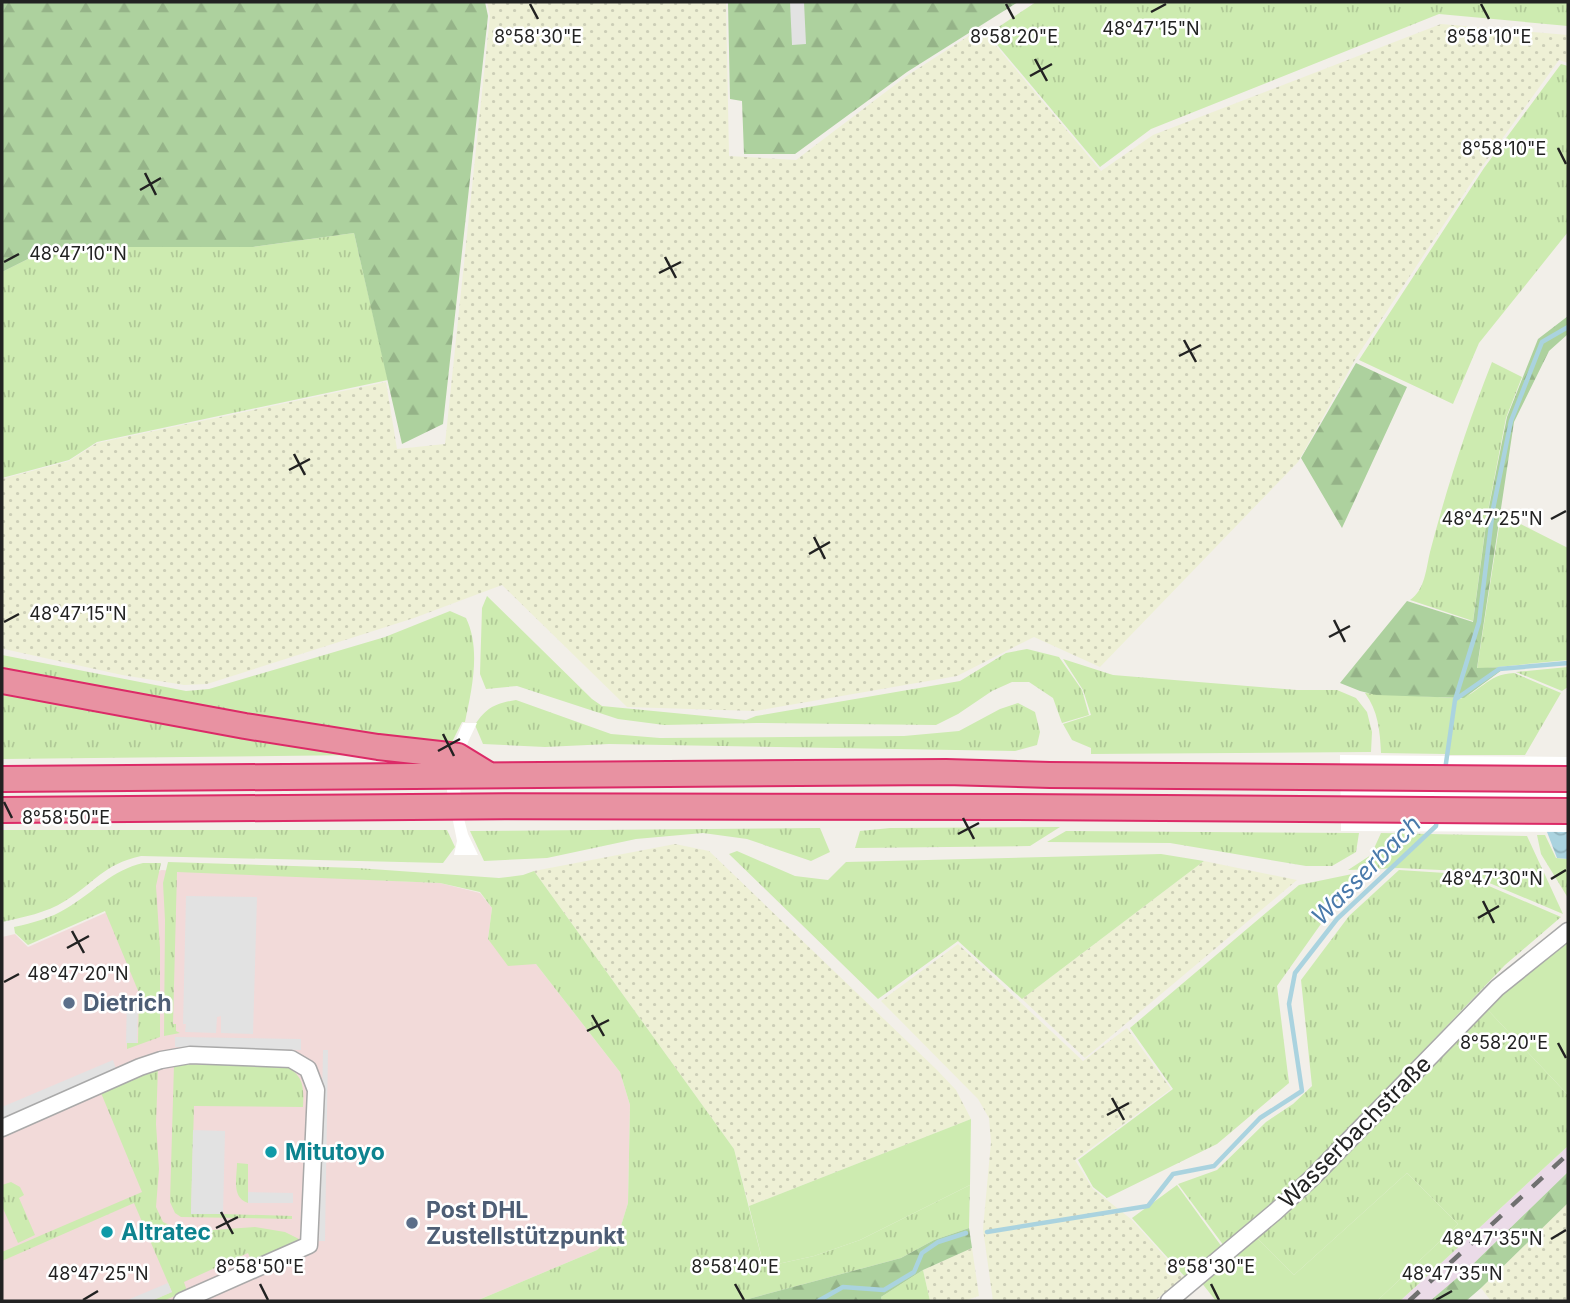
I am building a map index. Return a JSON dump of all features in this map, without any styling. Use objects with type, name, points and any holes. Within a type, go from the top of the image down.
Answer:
[{"type":"highway","points":[[2,681],[245,726],[378,747],[458,756],[489,776]]},
{"type":"highway","points":[[2,779],[946,772],[1568,779]]},
{"type":"highway","points":[[2,810],[383,805],[1340,807],[1568,811]]},
{"type":"street","name":"Wasserbachstraße","points":[[1169,1301],[1313,1177],[1497,988],[1568,931]]},
{"type":"street","points":[[2,1128],[161,1060],[190,1055],[291,1059],[308,1069],[316,1090],[309,1245],[182,1301]]},
{"type":"shaded area","points":[[790,2],[804,2],[806,44],[792,45]]},
{"type":"shaded area","points":[[161,870],[440,883],[480,893],[492,908],[488,939],[536,964],[620,1072],[630,1105],[628,1203],[620,1229],[597,1250],[476,1301],[2,1301],[2,937],[15,934],[28,947],[105,913]]},
{"type":"shaded area","points":[[186,896],[257,897],[253,1034],[221,1033],[221,1016],[217,1017],[216,1033],[185,1032]]},
{"type":"shaded area","points":[[127,997],[138,997],[137,1043],[126,1043]]},
{"type":"shaded area","points":[[175,1037],[301,1039],[301,1050],[175,1047]]},
{"type":"shaded area","points":[[323,1050],[328,1050],[325,1241],[319,1241]]},
{"type":"shaded area","points":[[113,1060],[116,1069],[2,1118],[2,1107]]},
{"type":"shaded area","points":[[193,1130],[225,1131],[223,1214],[191,1214]]},
{"type":"shaded area","points":[[1568,1146],[1568,1172],[1470,1267],[1430,1301],[1400,1301]]},
{"type":"shaded area","points":[[248,1192],[293,1193],[293,1203],[248,1203]]},
{"type":"shaded area","points":[[168,1283],[172,1292],[151,1301],[125,1301]]},
{"type":"green space","points":[[2,2],[485,2],[488,16],[443,424],[402,444],[354,233],[253,247],[52,247],[2,272]]},
{"type":"green space","points":[[487,2],[726,2],[729,156],[796,160],[908,75],[981,28],[1101,171],[1153,135],[1441,24],[1568,35],[1568,63],[1559,60],[1481,168],[1356,358],[1298,462],[1100,667],[1034,637],[957,676],[755,711],[627,707],[502,585],[414,618],[207,684],[184,685],[122,675],[4,649],[2,479],[69,461],[97,443],[386,382],[397,449],[445,444],[490,16]]},
{"type":"green space","points":[[728,2],[1018,2],[907,72],[795,154],[744,154],[742,101],[730,99]]},
{"type":"green space","points":[[1036,2],[1568,2],[1568,26],[1439,14],[1151,129],[1100,167],[988,34]]},
{"type":"green space","points":[[1561,64],[1568,66],[1568,232],[1479,343],[1453,404],[1359,360],[1484,168]]},
{"type":"green space","points":[[354,233],[388,380],[97,442],[69,460],[2,478],[2,272],[52,247],[253,247]]},
{"type":"green space","points":[[1568,316],[1568,334],[1549,351],[1514,422],[1477,668],[1506,667],[1464,698],[1376,695],[1340,683],[1407,601],[1473,622],[1487,517],[1507,417],[1538,339]]},
{"type":"green space","points":[[1492,362],[1522,377],[1506,418],[1487,516],[1473,621],[1410,600],[1419,591],[1424,579],[1450,480]]},
{"type":"green space","points":[[1356,363],[1407,387],[1342,528],[1301,458]]},
{"type":"green space","points":[[1501,514],[1568,548],[1568,660],[1477,669]]},
{"type":"green space","points":[[487,596],[602,706],[746,720],[756,716],[960,681],[1006,653],[1027,649],[1059,657],[1082,690],[1089,715],[1062,723],[1053,698],[1029,682],[1012,682],[936,725],[664,725],[618,719],[517,686],[486,689],[480,674],[482,608]]},
{"type":"green space","points":[[450,611],[466,618],[471,630],[474,656],[465,722],[462,722],[451,744],[319,728],[2,672],[2,655],[186,691],[209,689],[385,637]]},
{"type":"green space","points":[[1063,659],[1113,675],[1297,690],[1337,690],[1356,698],[1367,712],[1372,732],[1371,752],[1091,754],[1091,748],[1072,740],[1063,724],[1091,715],[1083,690]]},
{"type":"green space","points":[[1568,667],[1568,687],[1562,691],[1516,672]]},
{"type":"green space","points":[[1514,673],[1561,693],[1525,755],[1448,755],[1456,700],[1496,677]]},
{"type":"green space","points":[[2,693],[364,755],[2,759]]},
{"type":"green space","points":[[1365,693],[1455,698],[1446,754],[1381,753],[1378,721]]},
{"type":"green space","points":[[516,700],[611,734],[660,738],[904,736],[959,731],[1000,709],[1018,703],[1035,712],[1040,732],[1037,745],[1015,751],[609,744],[545,747],[483,744],[475,725],[479,719],[492,707]]},
{"type":"green space","points":[[1060,827],[1030,846],[855,848],[860,831],[890,828]]},
{"type":"green space","points":[[820,828],[830,852],[811,861],[747,839],[703,833],[636,839],[547,858],[484,861],[470,831]]},
{"type":"green space","points":[[2,830],[447,830],[455,847],[443,863],[141,856],[108,869],[76,894],[50,909],[2,922]]},
{"type":"green space","points":[[1066,831],[1359,833],[1356,852],[1332,866],[1306,866],[1170,843],[1047,842]]},
{"type":"green space","points":[[1381,833],[1527,836],[1563,914],[1461,871],[1399,868],[1348,870],[1371,855]]},
{"type":"green space","points":[[1537,835],[1545,835],[1556,858],[1568,859],[1568,898],[1541,854]]},
{"type":"green space","points":[[675,844],[709,851],[937,1070],[956,1090],[971,1119],[749,1206],[734,1149],[534,871]]},
{"type":"green space","points":[[737,851],[795,876],[828,880],[846,862],[1161,854],[1204,861],[1022,999],[958,941],[878,999],[729,854]]},
{"type":"green space","points":[[1204,861],[1297,880],[1085,1058],[1022,999]]},
{"type":"green space","points":[[168,862],[357,868],[499,878],[534,871],[734,1149],[764,1267],[814,1256],[860,1240],[970,1185],[969,1228],[934,1240],[901,1258],[741,1301],[476,1301],[597,1250],[620,1229],[628,1203],[630,1105],[620,1072],[536,964],[508,966],[488,939],[492,908],[480,892],[440,883],[177,872],[173,1024],[176,1024],[176,1031],[180,1033],[164,1036],[163,883]]},
{"type":"green space","points":[[143,863],[161,863],[156,886],[160,948],[160,1037],[127,1049],[127,1043],[138,1043],[139,993],[105,911],[28,945],[15,933],[14,927],[61,912],[112,876]]},
{"type":"green space","points":[[1399,870],[1461,874],[1561,917],[1505,965],[1290,1190],[1224,1246],[1178,1184],[1217,1170],[1266,1122],[1293,1104],[1312,1086],[1301,980],[1349,916]]},
{"type":"green space","points":[[1357,873],[1277,986],[1289,1083],[1217,1144],[1107,1198],[1093,1187],[1078,1160],[1173,1089],[1130,1028],[1299,885]]},
{"type":"green space","points":[[1568,937],[1568,1095],[1485,1007]]},
{"type":"green space","points":[[958,944],[1083,1061],[1127,1028],[1171,1089],[1075,1160],[1093,1189],[1131,1219],[1185,1279],[1154,1301],[993,1301],[983,1229],[991,1142],[989,1118],[978,1099],[881,1001]]},
{"type":"green space","points":[[1485,1007],[1568,1095],[1568,1146],[1400,1301],[1377,1301],[1458,1224],[1407,1173],[1294,1275],[1256,1237]]},
{"type":"green space","points":[[174,1064],[285,1066],[296,1074],[303,1088],[303,1107],[194,1106],[191,1213],[292,1216],[292,1219],[181,1217],[175,1213],[170,1202]]},
{"type":"green space","points":[[158,1068],[156,1124],[159,1169],[156,1207],[163,1222],[185,1232],[255,1227],[285,1232],[299,1239],[296,1243],[252,1262],[248,1253],[184,1282],[187,1291],[163,1301],[151,1301],[172,1292],[134,1203],[2,1261],[2,1252],[142,1192],[101,1093]]},
{"type":"green space","points":[[971,1119],[970,1185],[860,1240],[814,1256],[764,1267],[749,1206]]},
{"type":"green space","points":[[237,1163],[248,1164],[248,1203],[239,1197],[237,1192]]},
{"type":"green space","points":[[1568,1172],[1568,1203],[1481,1288],[1466,1301],[1430,1301],[1470,1267]]},
{"type":"green space","points":[[1407,1173],[1458,1224],[1377,1301],[1216,1301],[1201,1282],[1256,1237],[1294,1275]]},
{"type":"green space","points":[[11,1182],[20,1187],[24,1195],[19,1198],[35,1235],[18,1243],[2,1206],[2,1185]]},
{"type":"green space","points":[[1177,1185],[1222,1247],[1186,1278],[1132,1218]]},
{"type":"green space","points":[[1568,1203],[1568,1301],[1491,1301],[1481,1288]]},
{"type":"green space","points":[[969,1228],[972,1248],[923,1270],[881,1297],[882,1301],[741,1301],[901,1258],[934,1240]]},
{"type":"green space","points":[[972,1248],[979,1296],[964,1301],[930,1301],[923,1270]]},
{"type":"green space","points":[[923,1270],[930,1301],[882,1301],[881,1297]]},
{"type":"water","points":[[1568,799],[1568,859],[1557,858],[1542,819]]},
{"type":"pier","points":[[463,723],[477,723],[462,764],[460,787],[468,834],[478,855],[454,855],[457,841],[447,791],[454,744]]},
{"type":"pier","points":[[1340,755],[1568,757],[1568,832],[1341,831]]},
{"type":"waterway","name":"Wasserbach","points":[[1493,509],[1511,421],[1542,342],[1568,327]]},
{"type":"waterway","name":"Wasserbach","points":[[1445,770],[1455,700],[1479,622],[1492,517]]},
{"type":"waterway","points":[[1456,699],[1499,669],[1568,663]]},
{"type":"waterway","name":"Wasserbach","points":[[987,1232],[1148,1206],[1173,1174],[1214,1166],[1260,1118],[1302,1091],[1289,1004],[1295,973],[1337,919],[1436,826],[1437,817]]},
{"type":"waterway","name":"Wasserbach","points":[[818,1301],[843,1287],[884,1290],[914,1272],[922,1253],[938,1242],[966,1233]]},
{"type":"railway","points":[[1409,1301],[1568,1154]]},
{"type":"place","name":"Dietrich","points":[[69,1003]]},
{"type":"place","name":"Mitutoyo","points":[[271,1152]]},
{"type":"place","name":"Post DHL Zustellstützpunkt","points":[[412,1223]]},
{"type":"place","name":"Altratec","points":[[107,1232]]}]
